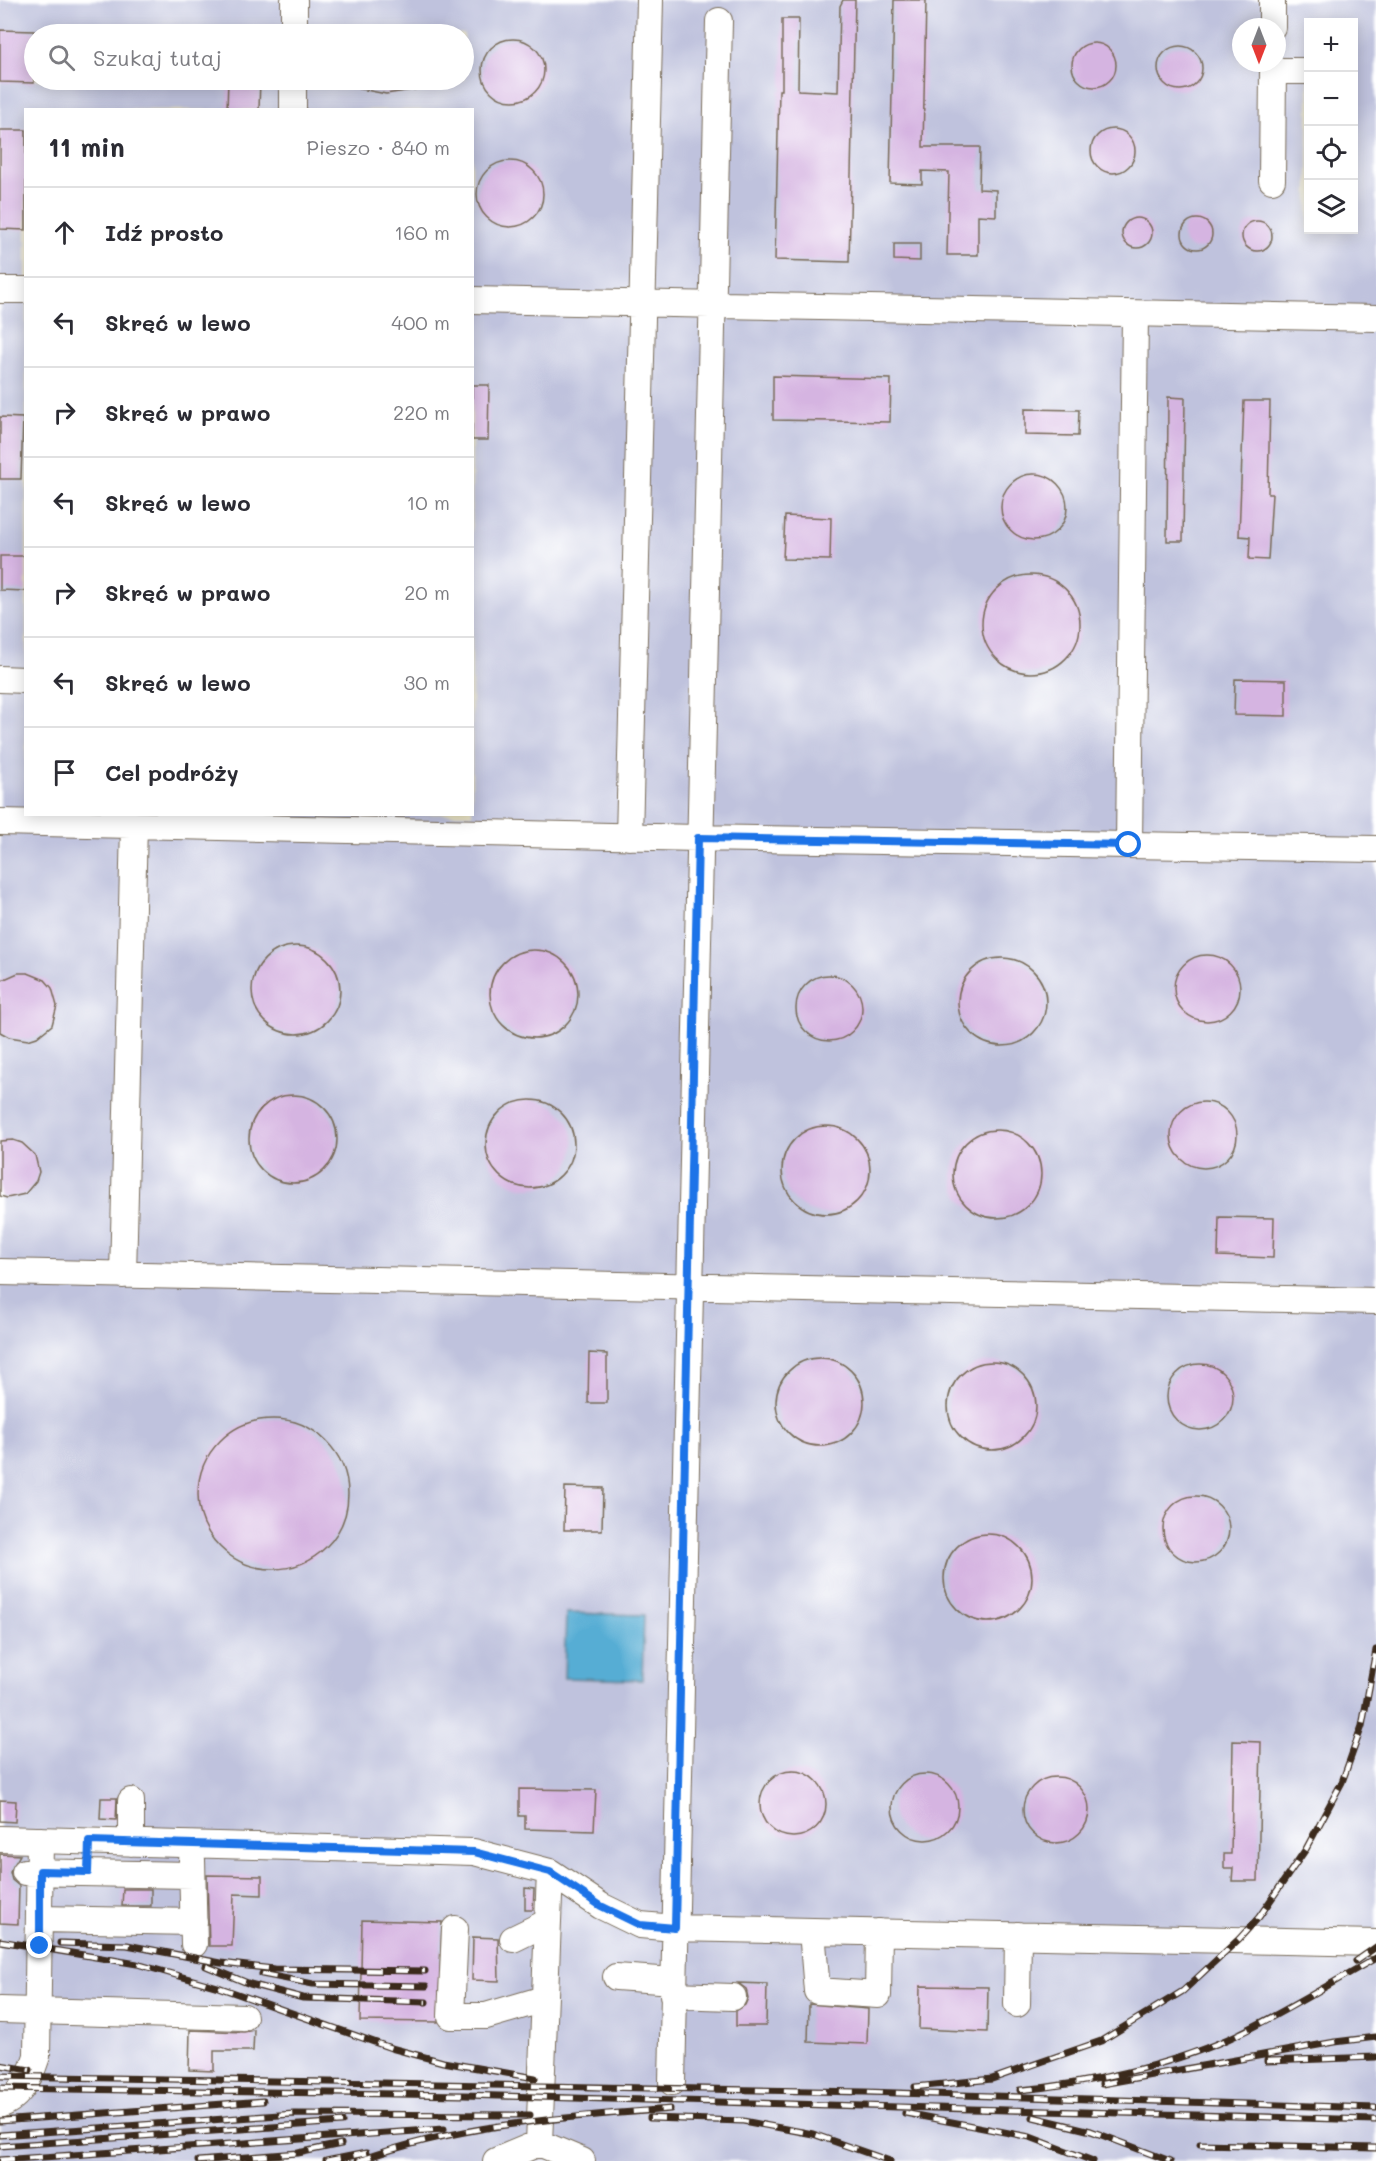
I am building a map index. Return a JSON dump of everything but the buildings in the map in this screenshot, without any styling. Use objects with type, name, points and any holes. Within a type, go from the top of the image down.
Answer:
[{"type":"lane","points":[[294,0],[294,24]]},
{"type":"lane","points":[[629,837],[650,0]]},
{"type":"lane","points":[[1272,0],[1272,18]]},
{"type":"lane","points":[[672,2082],[698,838],[714,306],[719,21]]},
{"type":"lane","points":[[1286,68],[1304,71]]},
{"type":"lane","points":[[1272,180],[1273,72]]},
{"type":"lane","points":[[293,90],[293,108]]},
{"type":"lane","points":[[0,290],[24,290]]},
{"type":"lane","points":[[474,300],[1376,318]]},
{"type":"lane","points":[[1129,845],[1136,314]]},
{"type":"lane","points":[[0,678],[24,680]]},
{"type":"lane","points":[[0,822],[629,837],[1376,849]]},
{"type":"lane","points":[[123,1275],[134,825]]},
{"type":"lane","points":[[0,1272],[1376,1301]]},
{"type":"lane","points":[[130,1843],[131,1801]]},
{"type":"lane","points":[[0,1839],[474,1852],[550,1872],[601,1906],[640,1925],[675,1928],[1376,1943]]},
{"type":"lane","points":[[0,2105],[9,2102],[32,2070],[37,2056],[40,1919],[31,1871],[40,1840]]},
{"type":"lane","points":[[88,1872],[89,1841]]},
{"type":"lane","points":[[40,1919],[194,1933],[193,1844]]},
{"type":"lane","points":[[31,1871],[192,1875]]},
{"type":"lane","points":[[538,2143],[550,1872]]},
{"type":"lane","points":[[513,1939],[546,1923]]},
{"type":"lane","points":[[455,1929],[451,2016],[486,2016],[544,1999]]},
{"type":"lane","points":[[813,1930],[817,1991],[878,1995],[879,1932]]},
{"type":"lane","points":[[1017,1935],[1017,2004]]},
{"type":"lane","points":[[616,1977],[733,1997]]},
{"type":"lane","points":[[0,2010],[244,2017]]},
{"type":"lane","points":[[496,2161],[538,2143],[582,2161]]},
{"type":"shaded area","points":[[0,0],[1376,0],[1376,2161],[0,2161]]},
{"type":"water","points":[[566,1613],[644,1615],[642,1680],[564,1678]]},
{"type":"railway","points":[[915,2087],[992,2079],[1101,2041],[1183,1991],[1239,1939],[1259,1917],[1306,1849],[1342,1782],[1362,1726],[1376,1650]]},
{"type":"railway","points":[[0,1941],[137,1964],[218,1987],[391,2048],[443,2062],[535,2078]]},
{"type":"railway","points":[[60,1943],[127,1945],[221,1963],[274,1969],[425,1971]]},
{"type":"railway","points":[[1356,1961],[1376,1947]]},
{"type":"railway","points":[[1020,2090],[1072,2083],[1126,2072],[1204,2049],[1266,2020],[1376,1958]]},
{"type":"railway","points":[[206,1966],[250,1984],[303,1998],[426,2002]]},
{"type":"railway","points":[[262,1974],[313,1984],[426,1986]]},
{"type":"railway","points":[[1102,2084],[1335,2042],[1376,2037]]},
{"type":"railway","points":[[1267,2061],[1376,2057]]},
{"type":"railway","points":[[0,2065],[30,2070]]},
{"type":"railway","points":[[0,2076],[865,2092],[1376,2108]]},
{"type":"railway","points":[[0,2088],[464,2095],[1376,2120]]},
{"type":"railway","points":[[0,2121],[263,2101]]},
{"type":"railway","points":[[358,2161],[396,2148],[473,2130],[551,2119],[670,2109]]},
{"type":"railway","points":[[905,2113],[1030,2137],[1093,2161]]},
{"type":"railway","points":[[0,2135],[294,2114],[530,2115]]},
{"type":"railway","points":[[1033,2117],[1091,2131],[1170,2161]]},
{"type":"railway","points":[[650,2118],[743,2121],[813,2134],[890,2161]]},
{"type":"railway","points":[[0,2146],[342,2122]]},
{"type":"railway","points":[[0,2160],[444,2129]]},
{"type":"railway","points":[[198,2161],[298,2153],[341,2144]]},
{"type":"railway","points":[[1200,2144],[1376,2148]]},
{"type":"railway","points":[[326,2161],[366,2153]]},
{"type":"route","points":[[40,1946],[40,1871],[88,1872],[89,1841],[474,1852],[550,1872],[601,1906],[640,1925],[675,1928],[698,838],[1129,845]]}]
